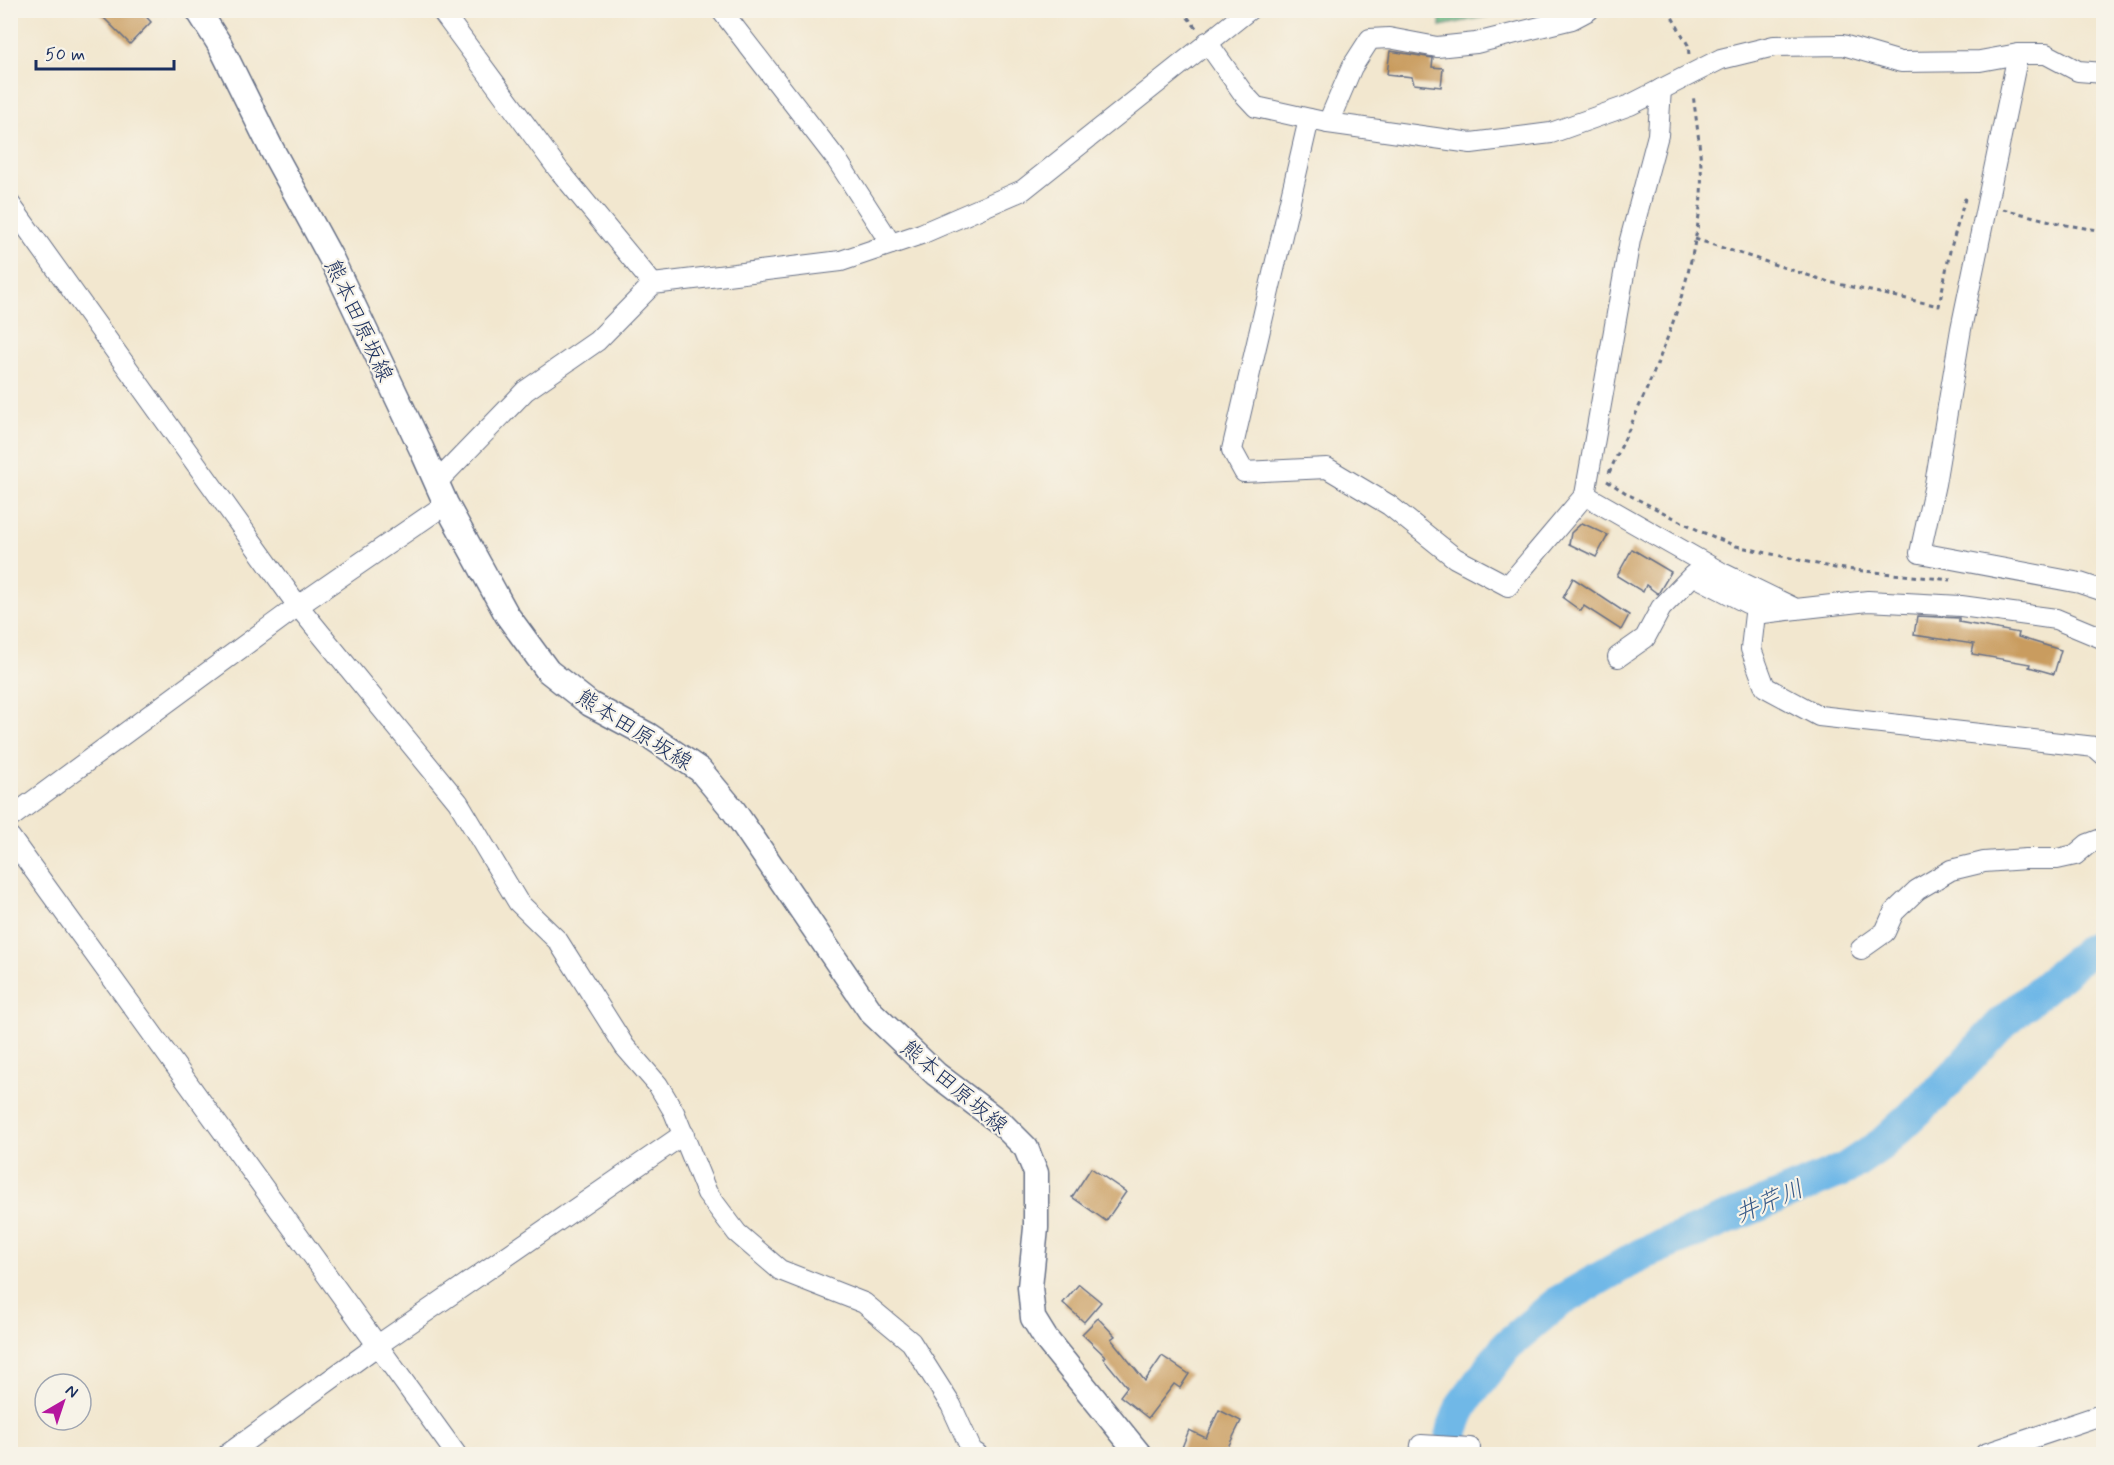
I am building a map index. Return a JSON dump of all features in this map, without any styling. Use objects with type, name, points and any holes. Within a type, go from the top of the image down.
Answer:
[{"type":"main road","name":"熊本田原坂線","points":[[198,10],[220,45],[271,148],[331,258],[441,494],[507,615],[548,671],[590,704],[648,735],[700,770],[734,811],[871,1012],[936,1074],[1002,1124],[1026,1148],[1036,1173],[1036,1228],[1030,1287],[1034,1318],[1046,1339],[1139,1455]]},
{"type":"street","points":[[441,10],[558,169],[653,284]]},
{"type":"street","points":[[721,10],[837,160],[891,244]]},
{"type":"street","points":[[10,818],[298,606],[441,494],[525,391],[597,341],[653,284],[841,261],[921,234],[1023,190],[1249,10]]},
{"type":"street","points":[[1589,10],[1572,19],[1476,43],[1437,47],[1389,38],[1371,39],[1319,121],[1232,450],[1244,472],[1327,468],[1389,505],[1455,558],[1508,586],[1585,495],[1630,240],[1658,135],[1661,89]]},
{"type":"street","points":[[1208,42],[1243,93],[1256,106],[1319,121],[1471,143],[1551,133],[1630,105],[1721,59],[1774,46],[1843,45],[1901,62],[1980,61],[2018,54],[2046,54],[2078,71],[2103,73]]},
{"type":"street","points":[[2018,54],[1961,329],[1935,484],[1920,553],[2080,583],[2103,591]]},
{"type":"street","points":[[10,204],[298,606],[458,802],[518,902],[558,941],[625,1047],[658,1085],[684,1134],[707,1193],[737,1233],[780,1270],[864,1303],[911,1342],[951,1405],[972,1451],[977,1455]]},
{"type":"street","points":[[1585,495],[1722,573],[1796,609]]},
{"type":"street","points":[[1618,657],[1645,638],[1661,608],[1693,575],[1747,603],[1796,609]]},
{"type":"street","points":[[2103,639],[2056,619],[1961,606],[1868,601],[1755,614],[1751,649],[1765,687],[1819,716],[2095,747],[2103,754]]},
{"type":"street","points":[[10,837],[456,1455]]},
{"type":"street","points":[[1861,949],[1885,932],[1894,912],[1917,890],[1951,870],[1984,862],[2026,859],[2058,860],[2075,855],[2088,844],[2103,838]]},
{"type":"street","points":[[228,1455],[378,1345],[684,1134]]},
{"type":"street","points":[[1985,1455],[2103,1414]]},
{"type":"street","points":[[1425,1450],[1470,1448]]},
{"type":"path","points":[[1668,10],[1688,45],[1689,56]]},
{"type":"path","points":[[1693,88],[1699,141],[1701,193],[1695,238],[1679,300],[1647,389],[1606,480],[1661,512],[1736,546],[1835,568],[1962,581]]},
{"type":"path","points":[[1695,238],[1828,282],[1939,306],[1950,251],[1965,199],[2066,225],[2103,231]]},
{"type":"green space","points":[[1441,10],[1515,11],[1440,26]]},
{"type":"building","points":[[96,10],[140,10],[151,22],[130,44]]},
{"type":"building","points":[[1390,51],[1433,58],[1432,67],[1443,68],[1441,87],[1414,84],[1412,77],[1387,74]]},
{"type":"building","points":[[1582,523],[1608,535],[1596,557],[1569,544],[1571,533]]},
{"type":"building","points":[[1632,549],[1671,572],[1658,594],[1646,585],[1643,592],[1617,576]]},
{"type":"building","points":[[1573,578],[1629,615],[1621,630],[1584,606],[1581,611],[1563,598]]},
{"type":"building","points":[[1917,616],[1959,618],[1959,622],[2019,633],[2018,637],[2061,650],[2054,674],[2029,667],[2030,664],[1972,654],[1974,644],[1914,635]]},
{"type":"building","points":[[1091,1168],[1126,1192],[1106,1221],[1072,1197]]},
{"type":"building","points":[[1079,1284],[1101,1302],[1084,1322],[1063,1303]]},
{"type":"building","points":[[1098,1318],[1115,1336],[1111,1339],[1145,1381],[1162,1356],[1189,1374],[1180,1388],[1174,1384],[1148,1418],[1120,1396],[1127,1387],[1103,1358],[1105,1356],[1082,1334]]},
{"type":"building","points":[[1219,1410],[1241,1421],[1224,1455],[1179,1455],[1189,1430],[1206,1438]]},
{"type":"waterway","name":"井芹川","points":[[1453,1454],[1452,1431],[1462,1405],[1507,1345],[1558,1302],[1640,1255],[1845,1169],[1882,1144],[1942,1088],[2001,1024],[2091,949],[2104,943]]}]
